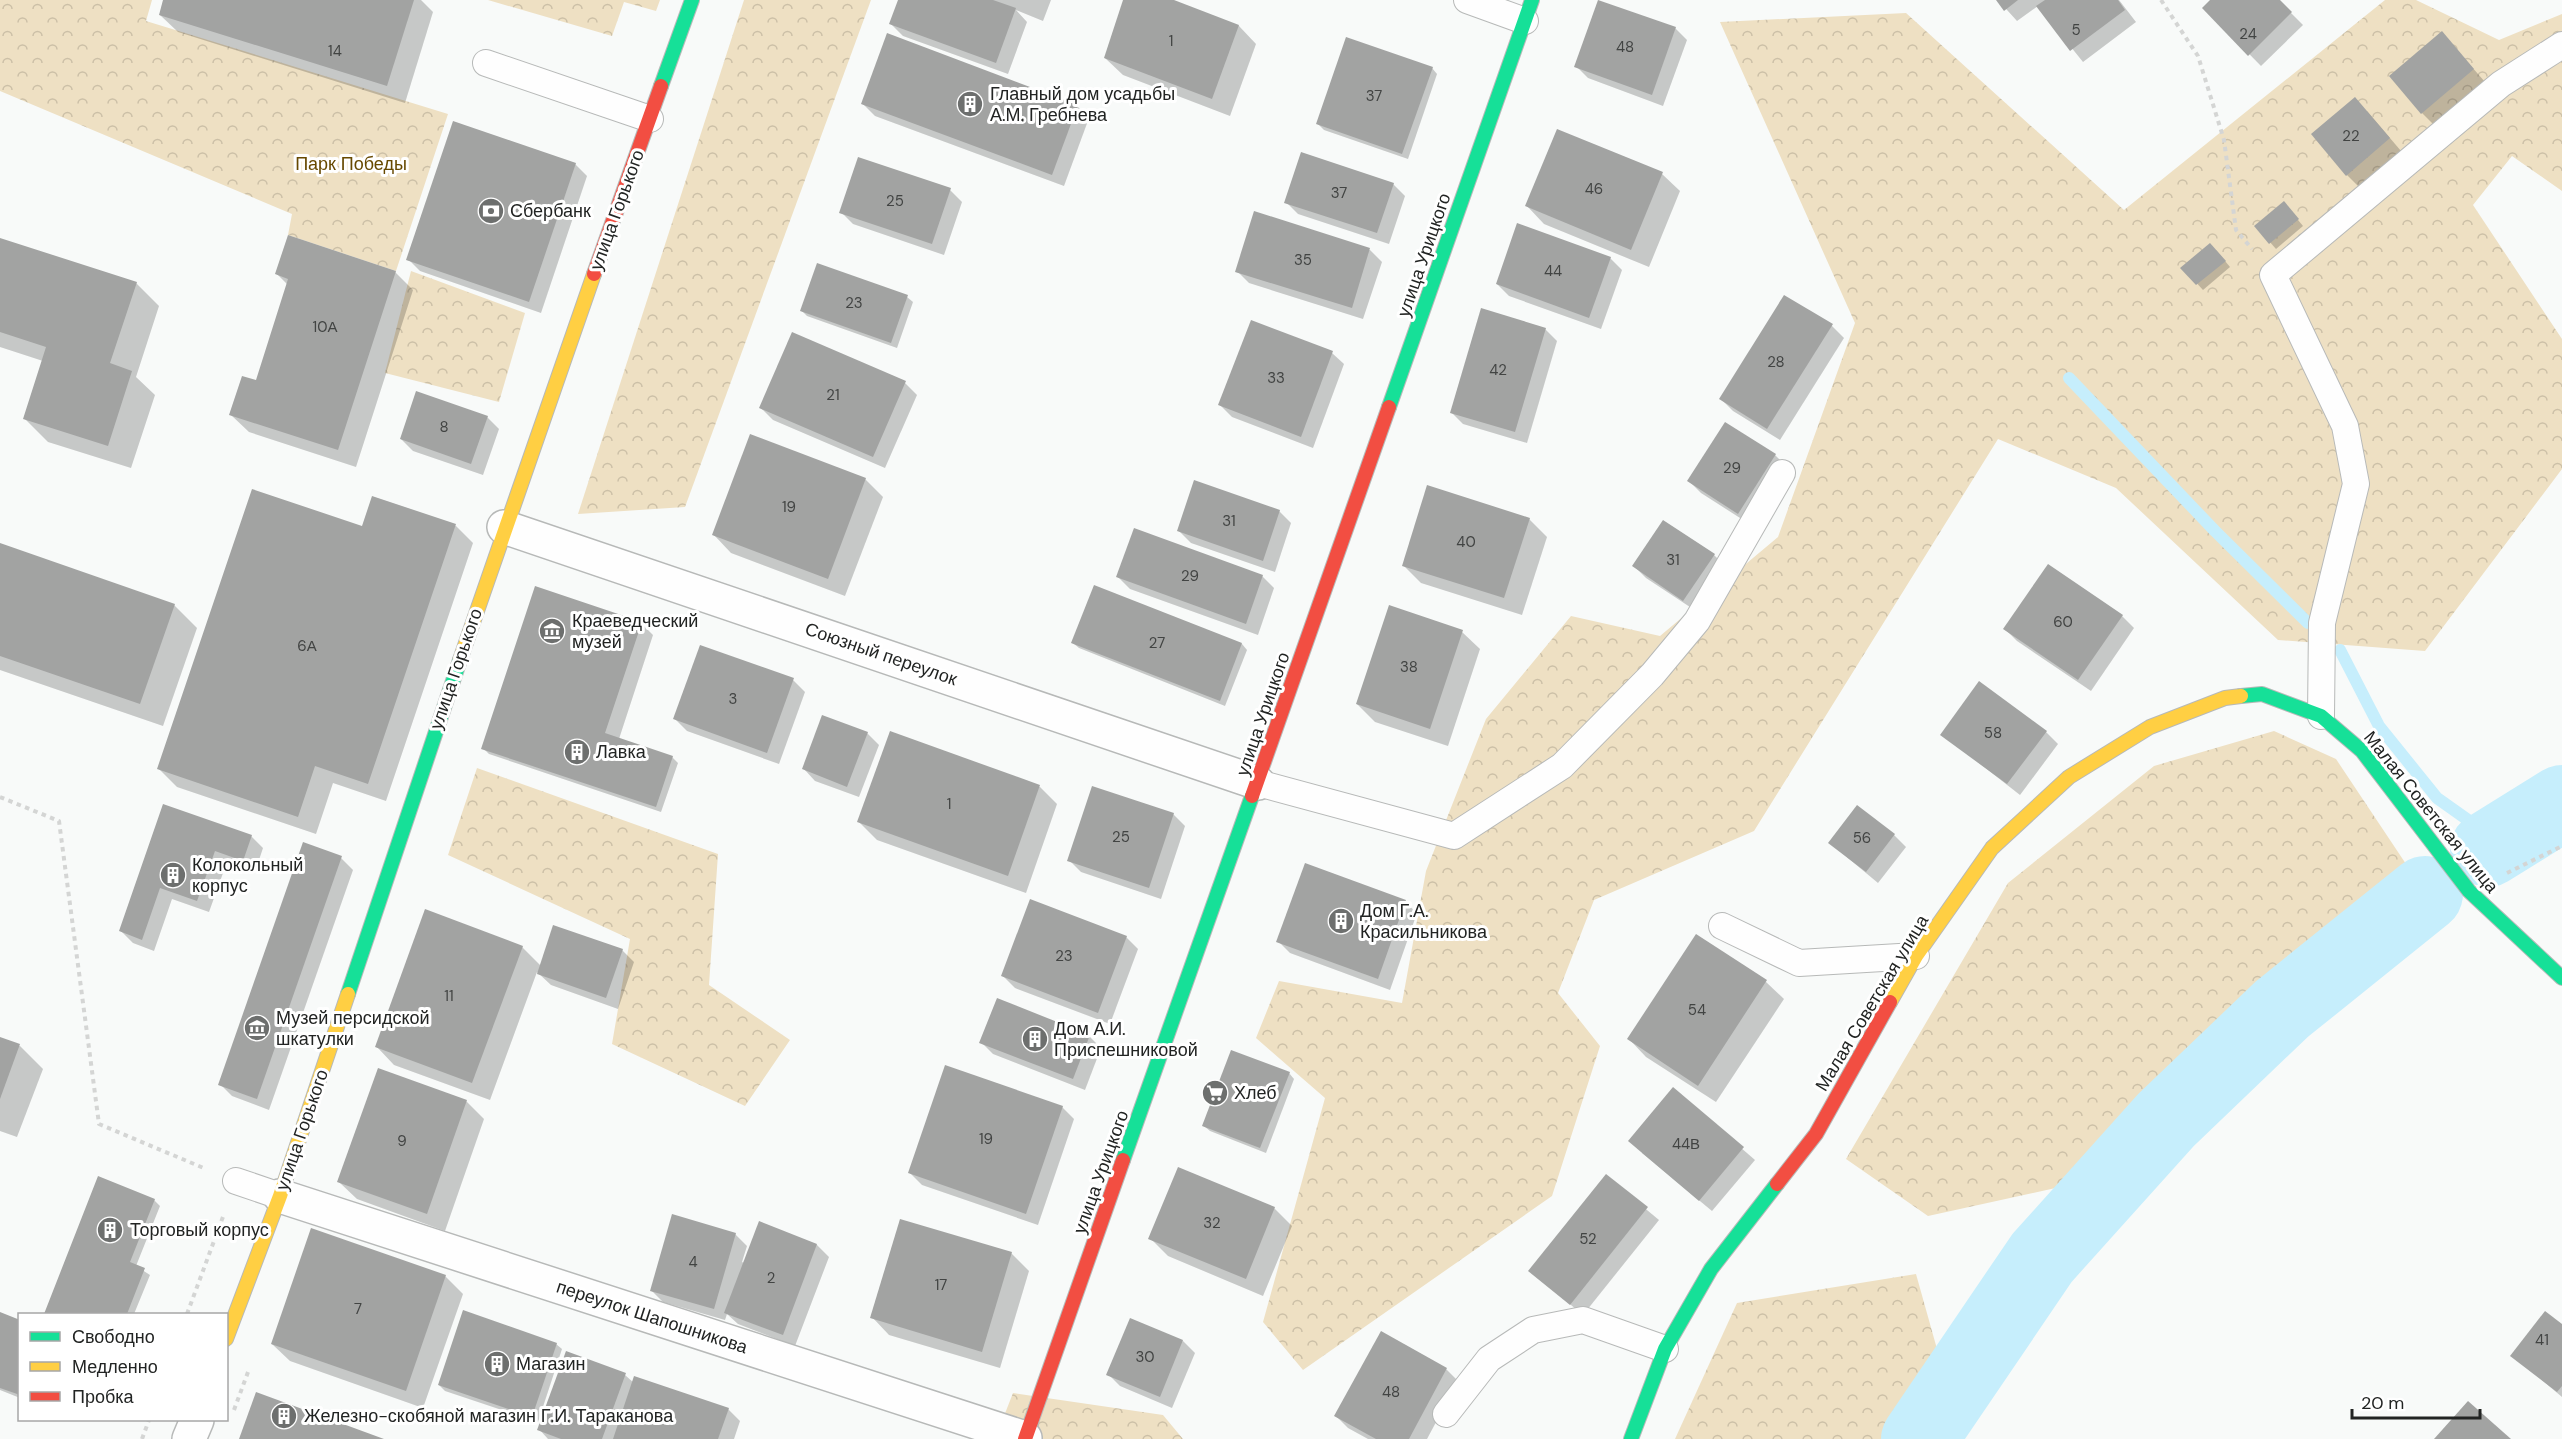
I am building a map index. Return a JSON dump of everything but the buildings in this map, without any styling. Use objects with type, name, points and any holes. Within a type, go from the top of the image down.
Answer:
[{"type":"street","name":"улица Горького","points":[[228,1334],[280,1196],[504,526],[692,0]]},
{"type":"street","name":"улица Урицкого","points":[[1025,1439],[1258,783],[1528,10]]},
{"type":"street","name":"Союзный переулок","points":[[504,526],[1258,783]]},
{"type":"street","name":"Малая Советская улица","points":[[1631,1439],[1665,1349],[1711,1269],[1816,1134],[1916,956],[1992,848],[2068,777],[2150,727],[2225,698],[2262,694],[2321,716],[2362,751],[2469,891],[2562,978]]},
{"type":"street","name":"переулок Шапошникова","points":[[280,1196],[1025,1439]]},
{"type":"street","points":[[189,1439],[196,1421]]},
{"type":"lane","points":[[1467,0],[1528,10]]},
{"type":"lane","points":[[2321,716],[2322,623],[2356,484],[2345,426],[2273,275],[2501,84],[2562,45]]},
{"type":"lane","points":[[486,63],[650,119]]},
{"type":"lane","points":[[1258,783],[1454,836],[1562,766],[1652,675],[1697,621],[1782,473]]},
{"type":"lane","points":[[1722,926],[1799,963],[1916,956]]},
{"type":"lane","points":[[236,1181],[280,1196]]},
{"type":"lane","points":[[1446,1414],[1489,1359],[1533,1329],[1583,1320],[1665,1349]]},
{"type":"path","points":[[2161,0],[2198,56],[2224,141],[2236,230],[2273,275]]},
{"type":"path","points":[[0,797],[59,821],[99,1124],[236,1181],[187,1313]]},
{"type":"path","points":[[2469,891],[2562,846]]},
{"type":"path","points":[[142,1439],[148,1421]]},
{"type":"green space","name":"Парк Победы","points":[[0,0],[152,0],[146,21],[448,114],[396,271],[288,235],[292,214],[0,91]]},
{"type":"green space","points":[[488,0],[660,0],[656,11],[624,2],[612,36]]},
{"type":"green space","points":[[744,0],[871,0],[685,507],[578,514]]},
{"type":"green space","points":[[2385,0],[2416,0],[2499,40],[2562,14],[2562,191],[2512,156],[2473,205],[2562,339],[2562,469],[2425,651],[2278,640],[2116,488],[1998,439],[1754,831],[1594,900],[1558,993],[1600,1046],[1552,1196],[1303,1370],[1263,1322],[1325,1098],[1256,1038],[1279,981],[1402,1003],[1426,871],[1486,719],[1571,616],[1660,636],[1778,537],[1855,323],[1720,22],[1906,13],[2124,210]]},
{"type":"green space","points":[[411,271],[525,313],[499,402],[385,373]]},
{"type":"green space","points":[[2274,731],[2336,759],[2408,867],[2201,1043],[2060,1187],[1928,1216],[1846,1159],[2008,883],[2154,766]]},
{"type":"green space","points":[[477,768],[718,854],[709,985],[790,1040],[745,1106],[612,1044],[630,939],[448,855]]},
{"type":"green space","points":[[1916,1274],[1937,1349],[1884,1439],[1675,1439],[1737,1303]]},
{"type":"green space","points":[[1013,1393],[1163,1415],[1183,1439],[995,1439]]},
{"type":"waterway","points":[[2069,378],[2215,531],[2308,623]]},
{"type":"waterway","points":[[2340,650],[2379,726],[2437,798],[2499,842]]},
{"type":"waterway","points":[[2488,849],[2562,803]]},
{"type":"waterway","points":[[1919,1439],[2042,1258],[2166,1120],[2282,1009],[2425,894]]},
{"type":"traffic: fast","points":[[661,86],[692,0]]},
{"type":"traffic: fast","points":[[1389,407],[1532,0]]},
{"type":"traffic: fast","points":[[348,994],[460,660]]},
{"type":"traffic: fast","points":[[2241,696],[2262,694],[2321,716],[2362,751],[2469,891],[2562,978]]},
{"type":"traffic: fast","points":[[1123,1160],[1252,796]]},
{"type":"traffic: fast","points":[[1631,1439],[1665,1349],[1711,1269],[1777,1184]]},
{"type":"traffic: slow","points":[[460,660],[594,274]]},
{"type":"traffic: slow","points":[[1890,1002],[1916,956],[1992,848],[2069,777],[2150,727],[2225,698],[2241,696]]},
{"type":"traffic: slow","points":[[228,1334],[280,1196],[348,994]]},
{"type":"traffic: jam","points":[[594,274],[661,86]]},
{"type":"traffic: jam","points":[[1252,796],[1389,407]]},
{"type":"traffic: jam","points":[[1777,1184],[1816,1134],[1890,1002]]},
{"type":"traffic: jam","points":[[1025,1439],[1123,1160]]},
{"type":"place","name":"Главный дом усадьбы А.М. Гребнева","points":[[970,104]]},
{"type":"place","name":"Сбербанк","points":[[491,211]]},
{"type":"place","name":"Краеведческий музей","points":[[552,631]]},
{"type":"place","name":"Лавка","points":[[577,752]]},
{"type":"place","name":"Колокольный корпус","points":[[173,875]]},
{"type":"place","name":"Дом Г.А. Красильникова","points":[[1341,921]]},
{"type":"place","name":"Музей персидской шкатулки","points":[[257,1028]]},
{"type":"place","name":"Дом А.И. Приспешниковой","points":[[1035,1039]]},
{"type":"place","name":"Хлеб","points":[[1215,1093]]},
{"type":"place","name":"Торговый корпус","points":[[110,1230]]},
{"type":"place","name":"Магазин","points":[[497,1364]]},
{"type":"place","name":"Железно-скобяной магазин Г.И. Тараканова","points":[[284,1416]]}]
